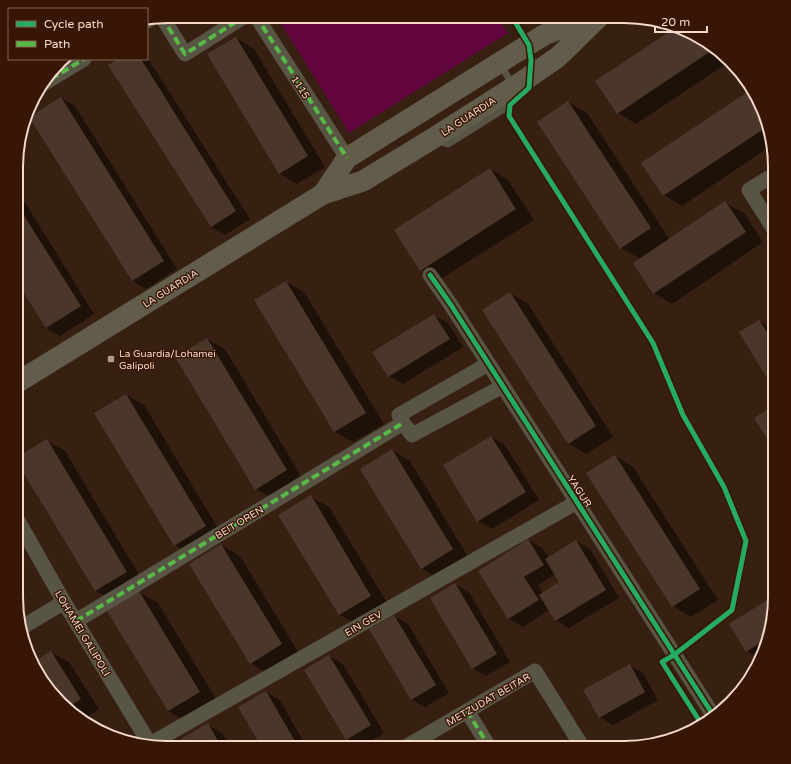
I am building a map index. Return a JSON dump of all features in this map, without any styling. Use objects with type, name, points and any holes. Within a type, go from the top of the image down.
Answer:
[{"type":"main road","name":"LA GUARDIA","points":[[323,194],[347,158],[544,35],[574,23]]},
{"type":"main road","name":"LA GUARDIA","points":[[23,379],[323,194],[363,181],[432,139],[558,57],[593,23]]},
{"type":"street","points":[[166,23],[185,54],[234,23]]},
{"type":"street","name":"1115","points":[[260,23],[347,158]]},
{"type":"street","points":[[55,76],[82,60]]},
{"type":"street","points":[[768,178],[749,190],[768,220]]},
{"type":"street","name":"YAGUR","points":[[430,275],[451,305],[711,712]]},
{"type":"street","points":[[488,364],[399,415],[403,423],[412,435],[503,386]]},
{"type":"street","name":"BEIT OREN","points":[[76,621],[403,423]]},
{"type":"street","name":"EIN GEV","points":[[157,741],[577,502]]},
{"type":"street","name":"LOHAMEI GALIPOLI","points":[[23,530],[64,602],[147,740]]},
{"type":"street","points":[[26,625],[64,602]]},
{"type":"street","name":"METZUDAT BEITAR","points":[[416,741],[535,671],[579,741]]},
{"type":"street","points":[[467,711],[486,741]]},
{"type":"lane","points":[[497,64],[505,72],[514,87]]},
{"type":"shaded area","points":[[281,23],[501,23],[508,33],[349,133]]},
{"type":"building","points":[[671,31],[696,42],[710,52],[617,114],[595,81]]},
{"type":"building","points":[[236,37],[308,156],[279,174],[207,54]]},
{"type":"building","points":[[116,60],[142,60],[236,211],[211,227],[108,65]]},
{"type":"building","points":[[747,92],[757,112],[763,129],[663,196],[641,163]]},
{"type":"building","points":[[61,97],[164,261],[132,281],[31,120],[33,114]]},
{"type":"building","points":[[568,101],[651,228],[620,249],[537,122]]},
{"type":"building","points":[[490,168],[516,209],[420,271],[394,230]]},
{"type":"building","points":[[725,201],[746,232],[653,294],[633,263]]},
{"type":"building","points":[[23,214],[81,306],[46,328],[23,292]]},
{"type":"building","points":[[286,281],[366,413],[334,432],[254,300]]},
{"type":"building","points":[[510,292],[596,426],[568,444],[482,310]]},
{"type":"building","points":[[434,314],[450,339],[388,377],[372,352]]},
{"type":"building","points":[[759,320],[768,334],[768,380],[739,332]]},
{"type":"building","points":[[207,338],[287,470],[255,490],[175,357]]},
{"type":"building","points":[[126,394],[206,526],[174,546],[94,413]]},
{"type":"building","points":[[768,409],[768,441],[754,418]]},
{"type":"building","points":[[491,436],[526,492],[477,522],[443,465]]},
{"type":"building","points":[[47,439],[127,572],[95,591],[23,472],[23,453]]},
{"type":"building","points":[[392,449],[453,549],[421,569],[360,469]]},
{"type":"building","points":[[615,455],[700,589],[672,607],[586,473]]},
{"type":"building","points":[[311,495],[371,596],[339,615],[278,515]]},
{"type":"building","points":[[528,539],[544,565],[524,577],[539,600],[508,619],[478,571]]},
{"type":"building","points":[[576,540],[606,590],[555,621],[539,595],[559,582],[545,559]]},
{"type":"building","points":[[221,544],[282,644],[250,664],[189,564]]},
{"type":"building","points":[[455,583],[497,654],[472,669],[430,598]]},
{"type":"building","points":[[139,591],[200,692],[168,711],[107,611]]},
{"type":"building","points":[[768,599],[767,616],[760,643],[746,652],[729,624]]},
{"type":"building","points":[[394,615],[436,685],[411,700],[369,629]]},
{"type":"building","points":[[51,651],[81,699],[72,705],[65,699],[47,677],[37,660]]},
{"type":"building","points":[[329,655],[371,725],[346,740],[304,670]]},
{"type":"building","points":[[630,664],[645,692],[599,718],[583,690]]},
{"type":"building","points":[[266,691],[295,741],[258,741],[238,707]]},
{"type":"building","points":[[208,723],[218,741],[182,741],[181,739]]},
{"type":"marked path","points":[[166,23],[185,54],[234,23]]},
{"type":"marked path","points":[[260,23],[347,158]]},
{"type":"marked path","points":[[55,76],[82,60]]},
{"type":"marked path","points":[[76,621],[403,423]]},
{"type":"marked path","points":[[467,711],[486,741]]},
{"type":"cycle path","points":[[516,23],[529,45],[531,60],[529,88],[510,105],[509,116],[653,343],[683,415],[724,487],[746,541],[732,610],[674,655],[662,662],[699,720]]},
{"type":"cycle path","points":[[430,275],[451,305],[711,712]]},
{"type":"place","name":"La Guardia/Lohamei Galipoli","points":[[111,359]]}]
